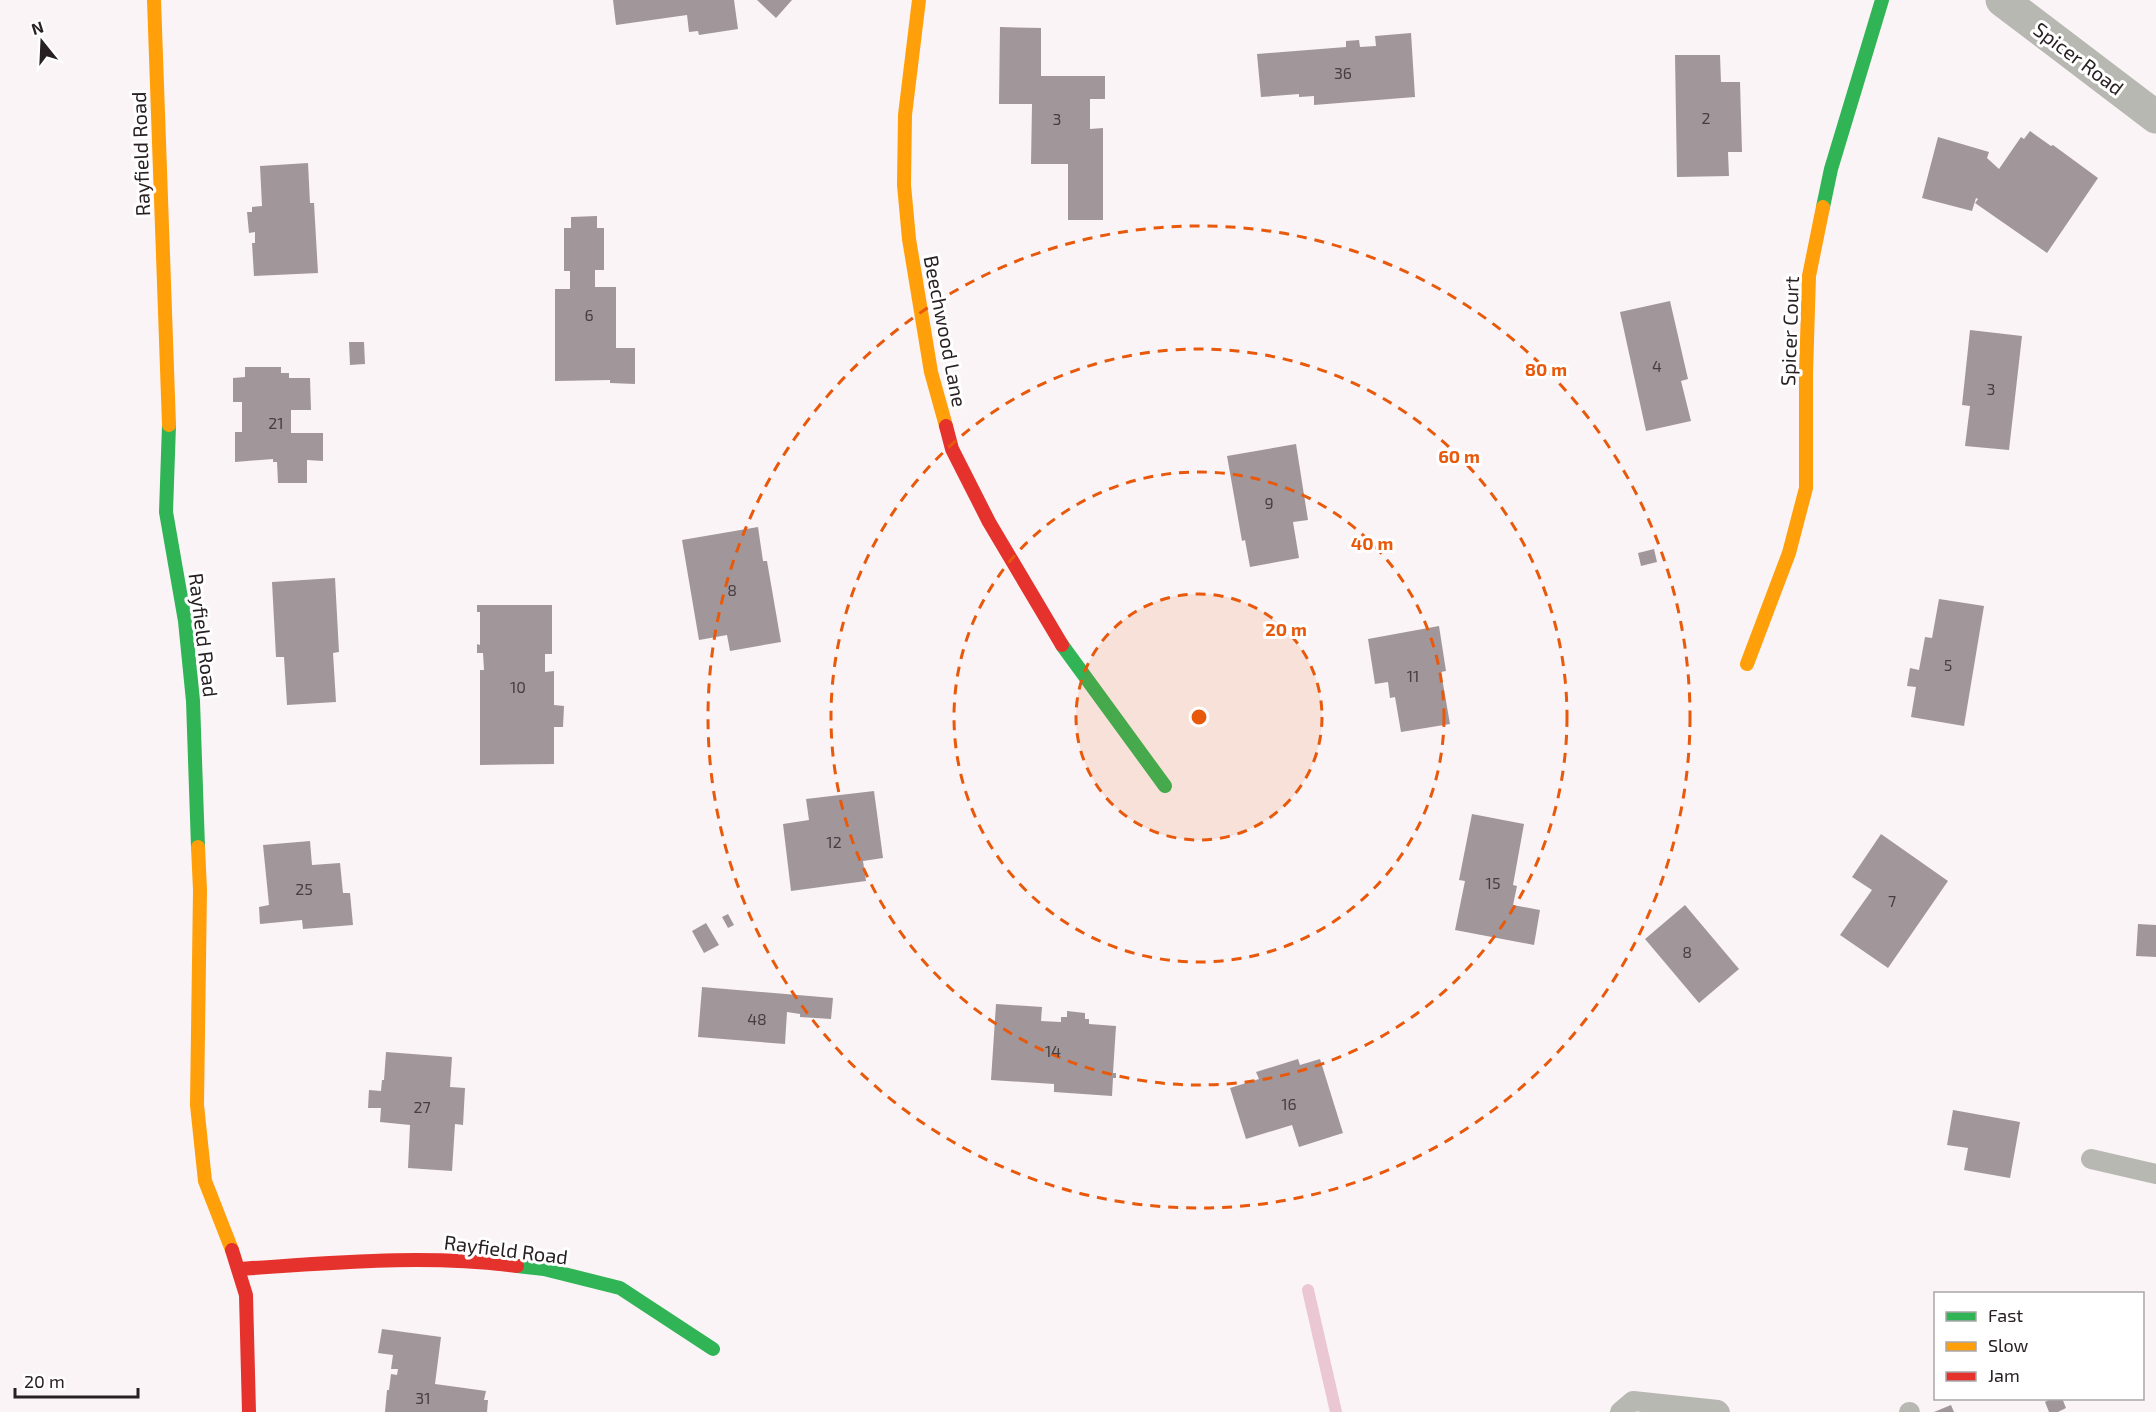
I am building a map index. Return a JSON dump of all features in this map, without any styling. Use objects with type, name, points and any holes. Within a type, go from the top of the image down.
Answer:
[{"type":"street","name":"Rayfield Road","points":[[154,0],[170,445],[166,512],[185,621],[193,701],[200,890],[197,1105],[205,1181],[239,1269],[246,1295],[249,1412]]},
{"type":"street","name":"Beechwood Lane","points":[[919,0],[905,115],[904,185],[909,239],[931,372],[952,449],[989,522],[1056,635],[1079,670],[1165,786]]},
{"type":"street","name":"Spicer Court","points":[[1747,664],[1789,553],[1806,488],[1809,276],[1831,169],[1882,0]]},
{"type":"street","name":"Spicer Road","points":[[2002,0],[2156,117]]},
{"type":"street","name":"Rayfield Road","points":[[239,1269],[394,1259],[473,1260],[544,1269],[620,1288],[713,1349]]},
{"type":"lane","points":[[2091,1159],[2156,1174]]},
{"type":"lane","points":[[1620,1412],[1633,1401],[1719,1410],[1720,1412]]},
{"type":"building","points":[[613,0],[734,0],[738,29],[699,35],[698,31],[689,32],[687,15],[616,25]]},
{"type":"building","points":[[757,0],[792,0],[776,18]]},
{"type":"building","points":[[1000,27],[1041,28],[1041,76],[1105,76],[1105,99],[1090,99],[1090,129],[1103,128],[1103,220],[1068,220],[1068,164],[1031,164],[1032,104],[999,104]]},
{"type":"building","points":[[1411,33],[1415,97],[1314,105],[1314,96],[1299,97],[1299,94],[1261,97],[1257,54],[1346,47],[1346,41],[1359,40],[1360,47],[1376,46],[1375,36]]},
{"type":"building","points":[[1675,55],[1720,55],[1721,82],[1740,82],[1742,152],[1728,152],[1729,176],[1677,177]]},
{"type":"building","points":[[2030,131],[2098,178],[2047,253],[1975,203],[1978,199],[1976,198],[1972,211],[1922,198],[1938,137],[1989,152],[1987,158],[1999,169],[2021,137],[2024,139]]},
{"type":"building","points":[[308,163],[310,203],[314,203],[318,273],[254,276],[252,243],[255,243],[255,232],[249,233],[247,212],[252,212],[252,207],[262,206],[260,166]]},
{"type":"building","points":[[597,216],[597,228],[604,228],[604,270],[595,270],[595,287],[616,287],[616,348],[635,348],[635,384],[610,383],[610,380],[555,381],[555,289],[570,289],[570,271],[564,271],[564,228],[571,228],[571,217]]},
{"type":"building","points":[[1670,301],[1688,379],[1681,381],[1691,421],[1646,431],[1620,312]]},
{"type":"building","points":[[1970,330],[2022,336],[2009,450],[1965,446],[1970,406],[1962,405]]},
{"type":"building","points":[[349,342],[364,342],[365,364],[350,365]]},
{"type":"building","points":[[245,367],[281,367],[281,373],[289,373],[289,378],[310,378],[311,410],[291,410],[291,433],[323,433],[323,461],[307,460],[307,483],[278,483],[277,462],[273,462],[273,459],[235,462],[235,432],[242,432],[242,402],[233,402],[233,378],[245,377]]},
{"type":"building","points":[[1296,444],[1308,520],[1293,522],[1299,558],[1250,567],[1245,540],[1242,541],[1227,456]]},
{"type":"building","points":[[758,527],[763,561],[767,561],[781,642],[730,651],[727,635],[699,640],[682,540]]},
{"type":"building","points":[[1654,549],[1657,562],[1641,566],[1638,553]]},
{"type":"building","points":[[335,578],[339,652],[333,653],[336,702],[287,705],[284,657],[276,657],[272,582]]},
{"type":"building","points":[[1939,599],[1984,606],[1964,726],[1911,717],[1916,687],[1907,686],[1910,668],[1919,670],[1925,637],[1932,638]]},
{"type":"building","points":[[477,605],[552,605],[552,654],[545,654],[545,672],[554,671],[554,705],[564,706],[563,727],[554,727],[554,764],[480,765],[480,670],[484,670],[483,653],[477,653],[477,644],[480,645],[480,612],[477,612]]},
{"type":"building","points":[[1439,626],[1446,671],[1441,672],[1450,724],[1401,732],[1395,697],[1390,698],[1388,682],[1375,684],[1368,639]]},
{"type":"building","points":[[874,791],[883,858],[863,861],[866,881],[791,891],[783,824],[809,820],[806,799]]},
{"type":"building","points":[[1472,814],[1524,824],[1513,885],[1517,886],[1513,905],[1540,910],[1534,945],[1455,930],[1465,881],[1459,880]]},
{"type":"building","points":[[1881,834],[1948,881],[1888,968],[1840,935],[1872,890],[1852,877]]},
{"type":"building","points":[[310,841],[312,865],[340,863],[343,893],[350,893],[353,925],[303,929],[302,920],[260,924],[259,907],[269,905],[263,845]]},
{"type":"building","points":[[1685,905],[1739,969],[1699,1003],[1645,939]]},
{"type":"building","points":[[728,914],[734,925],[728,928],[722,917]]},
{"type":"building","points":[[706,923],[719,945],[704,953],[692,931]]},
{"type":"building","points":[[2138,924],[2156,925],[2156,957],[2136,956]]},
{"type":"building","points":[[702,987],[833,998],[831,1019],[800,1017],[800,1014],[787,1012],[785,1044],[698,1037]]},
{"type":"building","points":[[996,1004],[1042,1007],[1041,1021],[1061,1022],[1061,1017],[1067,1017],[1067,1011],[1085,1013],[1085,1019],[1089,1019],[1089,1024],[1116,1026],[1113,1073],[1116,1073],[1116,1078],[1113,1078],[1112,1096],[1054,1092],[1054,1084],[991,1080]]},
{"type":"building","points":[[386,1052],[452,1057],[450,1087],[465,1088],[463,1125],[455,1124],[452,1171],[408,1168],[410,1125],[380,1122],[381,1108],[368,1108],[369,1090],[381,1091]]},
{"type":"building","points":[[1298,1059],[1300,1065],[1320,1059],[1343,1133],[1299,1147],[1292,1125],[1246,1139],[1230,1088],[1259,1079],[1256,1072]]},
{"type":"building","points":[[1953,1110],[2020,1122],[2010,1178],[1964,1170],[1968,1148],[1947,1145]]},
{"type":"building","points":[[382,1329],[441,1337],[435,1384],[486,1391],[484,1400],[488,1400],[487,1412],[385,1412],[391,1374],[397,1375],[398,1369],[391,1369],[393,1355],[378,1353]]},
{"type":"building","points":[[2063,1400],[2066,1408],[2058,1412],[2049,1412],[2045,1402]]},
{"type":"building","points":[[1951,1405],[1954,1412],[1934,1412]]},
{"type":"waterway","points":[[1308,1290],[1336,1412]]},
{"type":"traffic: fast","points":[[1823,207],[1831,169],[1882,0]]},
{"type":"traffic: fast","points":[[169,425],[166,512],[185,621],[193,701],[198,847]]},
{"type":"traffic: fast","points":[[1062,645],[1165,786]]},
{"type":"traffic: fast","points":[[517,1266],[544,1269],[620,1288],[713,1349]]},
{"type":"traffic: slow","points":[[154,0],[169,425]]},
{"type":"traffic: slow","points":[[919,0],[905,115],[904,185],[909,239],[931,372],[946,426]]},
{"type":"traffic: slow","points":[[1747,664],[1789,553],[1806,488],[1809,276],[1823,207]]},
{"type":"traffic: slow","points":[[198,847],[200,890],[197,1105],[205,1181],[232,1250]]},
{"type":"traffic: jam","points":[[946,426],[952,449],[989,522],[1062,645]]},
{"type":"traffic: jam","points":[[232,1250],[246,1295],[249,1412]]},
{"type":"traffic: jam","points":[[239,1269],[413,1260],[482,1262],[517,1266]]}]
